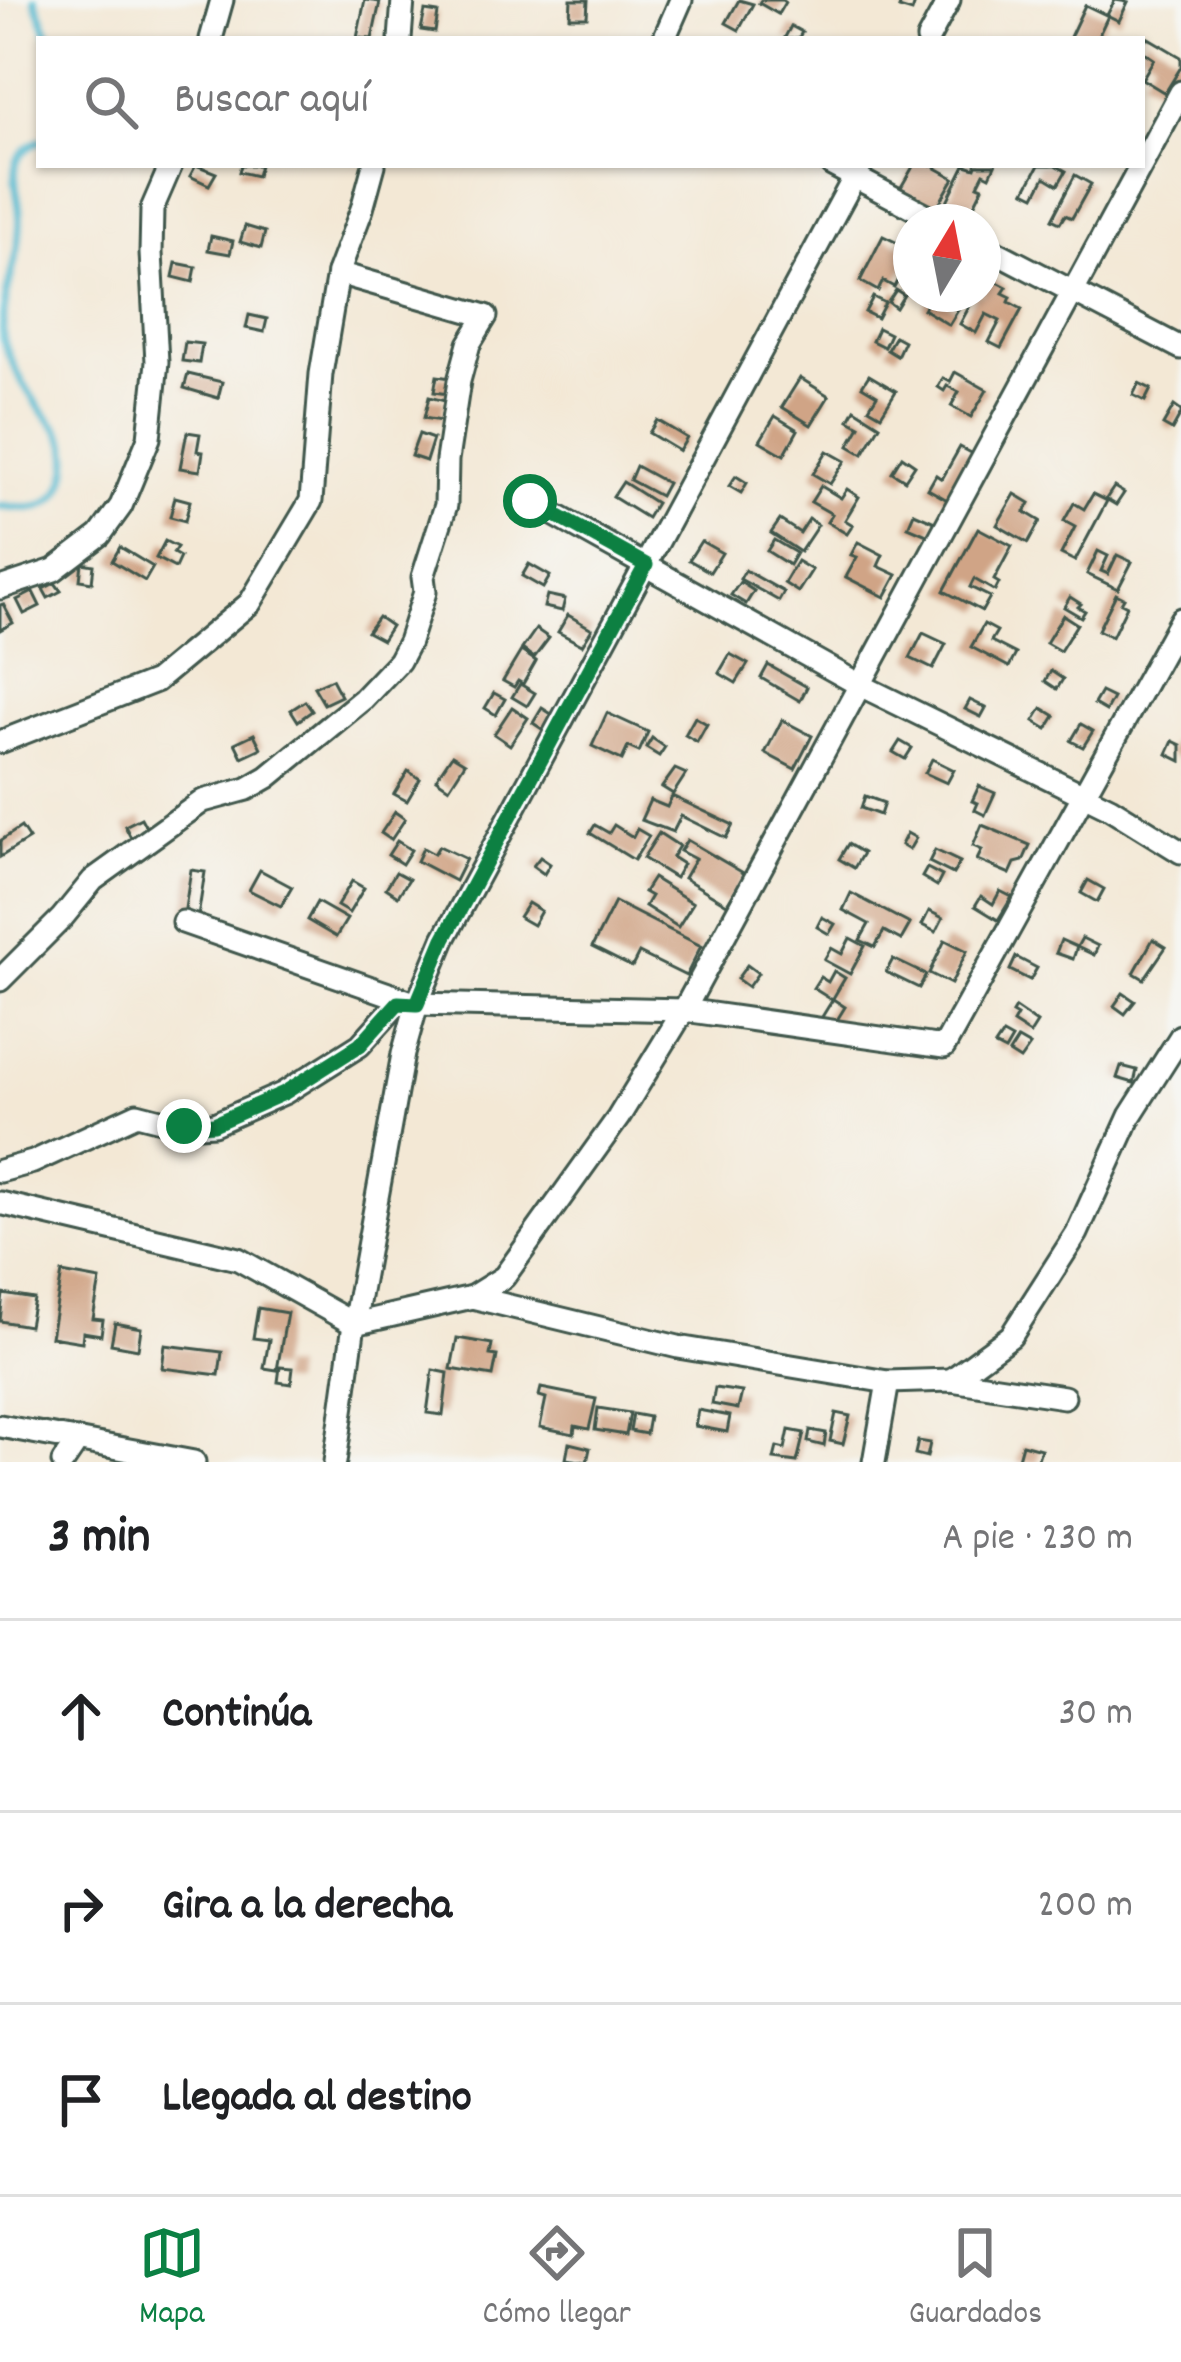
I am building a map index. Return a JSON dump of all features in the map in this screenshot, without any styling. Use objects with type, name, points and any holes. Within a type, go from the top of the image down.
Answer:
[{"type":"street","points":[[213,36],[222,0]]},
{"type":"street","points":[[400,36],[403,0]]},
{"type":"street","points":[[665,36],[681,0]]},
{"type":"street","points":[[930,36],[949,0]]},
{"type":"street","points":[[1145,160],[1181,92]]},
{"type":"street","points":[[0,588],[54,570],[100,535],[122,506],[149,439],[157,362],[152,209],[170,168]]},
{"type":"street","points":[[0,742],[156,681],[250,603],[311,501],[321,374],[338,273],[373,168]]},
{"type":"street","points":[[0,1203],[238,1259],[354,1324],[472,1297],[504,1277],[618,1118],[684,1010],[1141,168]]},
{"type":"street","points":[[335,1462],[354,1324],[400,1071],[417,1004],[444,939],[858,171],[911,204]]},
{"type":"street","points":[[1001,254],[1181,348]]},
{"type":"street","points":[[0,980],[93,880],[203,801],[247,789],[268,777],[363,699],[399,661],[409,641],[446,505],[447,460],[459,382],[470,344],[486,316],[338,273]]},
{"type":"street","points":[[530,501],[860,685],[1110,808],[1181,852]]},
{"type":"street","points":[[0,1171],[33,1162],[137,1114],[184,1126],[214,1124],[284,1093],[360,1045],[398,1003],[684,1010],[944,1047],[1181,619]]},
{"type":"street","points":[[183,922],[417,1004]]},
{"type":"street","points":[[951,1380],[1010,1336],[1077,1233],[1130,1117],[1181,1036]]},
{"type":"street","points":[[472,1297],[678,1347],[888,1382],[951,1380],[1064,1397]]},
{"type":"street","points":[[874,1462],[888,1382]]},
{"type":"street","points":[[0,1426],[194,1462]]},
{"type":"street","points":[[63,1462],[78,1440]]},
{"type":"building","points":[[365,0],[380,2],[373,36],[357,36]]},
{"type":"building","points":[[571,0],[588,0],[587,17],[570,17]]},
{"type":"building","points":[[739,0],[753,4],[739,30],[726,23]]},
{"type":"building","points":[[761,0],[782,0],[785,2],[778,14]]},
{"type":"building","points":[[902,0],[916,0],[912,12],[899,8]]},
{"type":"building","points":[[1115,0],[1128,2],[1119,21],[1107,15]]},
{"type":"building","points":[[1085,5],[1108,16],[1098,36],[1070,36]]},
{"type":"building","points":[[425,11],[438,13],[435,32],[421,30]]},
{"type":"building","points":[[791,26],[802,32],[800,36],[786,36]]},
{"type":"building","points":[[1147,37],[1181,57],[1181,67],[1165,93],[1145,81],[1154,59],[1145,53]]},
{"type":"building","points":[[194,168],[216,173],[209,185],[190,176]]},
{"type":"building","points":[[240,168],[259,168],[257,176],[239,172]]},
{"type":"building","points":[[912,168],[936,168],[954,178],[939,204],[927,204],[900,189]]},
{"type":"building","points":[[964,168],[994,168],[990,176],[984,173],[978,185],[983,187],[974,204],[946,204]]},
{"type":"building","points":[[1037,168],[1066,171],[1058,185],[1045,177],[1035,196],[1025,191]]},
{"type":"building","points":[[1075,175],[1091,184],[1072,218],[1065,215],[1060,223],[1052,219]]},
{"type":"building","points":[[245,226],[265,232],[261,248],[240,242]]},
{"type":"building","points":[[211,236],[233,241],[230,254],[208,250]]},
{"type":"building","points":[[883,236],[893,241],[893,286],[883,281],[878,291],[860,281]]},
{"type":"building","points":[[176,263],[196,267],[193,282],[173,277]]},
{"type":"building","points":[[1001,284],[1007,287],[1003,293],[1011,297],[1009,302],[1022,309],[1001,348],[989,342],[1000,321],[986,314],[976,333],[960,324],[966,312],[1001,312]]},
{"type":"building","points":[[873,297],[885,303],[877,318],[865,312]]},
{"type":"building","points":[[928,312],[957,312],[949,325]]},
{"type":"building","points":[[249,315],[267,319],[264,332],[246,328]]},
{"type":"building","points":[[878,328],[890,334],[884,347],[872,341]]},
{"type":"building","points":[[895,336],[904,341],[897,356],[887,350]]},
{"type":"building","points":[[185,342],[202,344],[199,363],[182,361]]},
{"type":"building","points":[[955,372],[987,390],[971,417],[951,406],[959,392],[938,387],[943,378],[950,382]]},
{"type":"building","points":[[188,374],[222,382],[218,398],[184,388]]},
{"type":"building","points":[[869,375],[896,391],[881,415],[869,408],[877,395],[862,386]]},
{"type":"building","points":[[437,376],[451,378],[448,394],[434,392]]},
{"type":"building","points":[[800,378],[829,396],[811,425],[782,407]]},
{"type":"building","points":[[1139,383],[1151,389],[1145,401],[1133,395]]},
{"type":"building","points":[[429,397],[445,401],[441,421],[424,418]]},
{"type":"building","points":[[1174,406],[1181,414],[1172,430],[1163,425]]},
{"type":"building","points":[[855,409],[880,425],[863,454],[849,446],[860,426],[849,420]]},
{"type":"building","points":[[775,416],[798,430],[784,455],[760,441]]},
{"type":"building","points":[[657,420],[687,438],[679,451],[649,433]]},
{"type":"building","points":[[187,432],[200,434],[200,471],[180,468]]},
{"type":"building","points":[[419,434],[433,439],[426,461],[411,456]]},
{"type":"building","points":[[960,447],[977,456],[951,502],[928,489],[936,475],[942,479]]},
{"type":"building","points":[[827,451],[845,461],[830,484],[813,474]]},
{"type":"building","points":[[902,456],[915,465],[905,480],[892,472]]},
{"type":"building","points":[[636,466],[667,483],[660,496],[630,480]]},
{"type":"building","points":[[736,476],[747,483],[741,493],[729,486]]},
{"type":"building","points":[[623,482],[656,503],[647,518],[613,497]]},
{"type":"building","points":[[821,486],[841,498],[847,489],[859,497],[845,520],[853,525],[847,534],[827,522],[832,514],[811,502]]},
{"type":"building","points":[[1114,487],[1124,493],[1116,505],[1106,499]]},
{"type":"building","points":[[1015,494],[1030,503],[1025,512],[1040,521],[1028,543],[997,525]]},
{"type":"building","points":[[1093,494],[1107,501],[1075,561],[1061,554],[1075,527],[1064,521],[1074,503],[1084,509]]},
{"type":"building","points":[[175,497],[190,501],[185,521],[170,517]]},
{"type":"building","points":[[914,513],[935,522],[929,536],[908,527]]},
{"type":"building","points":[[809,519],[818,525],[800,552],[771,533],[780,520],[800,533]]},
{"type":"building","points":[[978,528],[1012,546],[994,580],[999,583],[995,591],[974,579],[970,587],[990,597],[982,611],[944,591]]},
{"type":"building","points":[[774,540],[796,553],[789,565],[767,551]]},
{"type":"building","points":[[165,541],[177,547],[173,553],[180,557],[175,568],[156,558]]},
{"type":"building","points":[[701,541],[722,553],[710,572],[689,560]]},
{"type":"building","points":[[858,542],[883,555],[878,566],[897,575],[885,597],[846,577],[857,557],[851,555]]},
{"type":"building","points":[[120,547],[153,567],[145,581],[112,561]]},
{"type":"building","points":[[1098,551],[1108,556],[1101,571],[1108,574],[1117,555],[1132,562],[1118,589],[1087,574]]},
{"type":"building","points":[[797,561],[812,570],[798,592],[784,583]]},
{"type":"building","points":[[82,563],[94,565],[92,582],[80,580]]},
{"type":"building","points":[[529,564],[550,576],[543,588],[522,576]]},
{"type":"building","points":[[745,570],[784,592],[779,601],[740,579]]},
{"type":"building","points":[[740,582],[754,591],[746,604],[731,595]]},
{"type":"building","points":[[55,583],[61,591],[48,598],[43,589]]},
{"type":"building","points":[[33,592],[40,606],[24,614],[17,600]]},
{"type":"building","points":[[1116,594],[1127,606],[1112,637],[1098,630]]},
{"type":"building","points":[[547,595],[565,599],[562,611],[544,607]]},
{"type":"building","points":[[1070,597],[1085,611],[1081,617],[1064,607]]},
{"type":"building","points":[[0,605],[13,623],[0,630]]},
{"type":"building","points":[[568,615],[592,629],[582,645],[558,632]]},
{"type":"building","points":[[1063,615],[1077,624],[1060,651],[1046,643]]},
{"type":"building","points":[[378,617],[391,626],[382,640],[367,632]]},
{"type":"building","points":[[984,624],[997,631],[991,641],[1016,654],[1009,667],[971,647]]},
{"type":"building","points":[[536,629],[549,638],[534,658],[522,649]]},
{"type":"building","points":[[923,633],[946,644],[933,669],[910,658]]},
{"type":"building","points":[[521,651],[536,661],[523,684],[518,681],[514,687],[503,681]]},
{"type":"building","points":[[730,654],[748,664],[736,683],[719,673]]},
{"type":"building","points":[[768,665],[807,687],[800,701],[761,678]]},
{"type":"building","points":[[1051,671],[1063,679],[1057,689],[1045,681]]},
{"type":"building","points":[[332,679],[341,696],[324,704],[314,687]]},
{"type":"building","points":[[520,684],[535,693],[527,706],[512,697]]},
{"type":"building","points":[[1101,692],[1113,698],[1106,711],[1094,704]]},
{"type":"building","points":[[494,693],[505,699],[496,715],[485,708]]},
{"type":"building","points":[[970,700],[986,708],[981,717],[965,709]]},
{"type":"building","points":[[305,701],[312,711],[298,721],[291,710]]},
{"type":"building","points":[[512,707],[528,718],[510,745],[494,734]]},
{"type":"building","points":[[542,708],[553,715],[545,731],[533,723]]},
{"type":"building","points":[[1042,708],[1055,716],[1047,729],[1034,721]]},
{"type":"building","points":[[607,713],[648,732],[639,752],[628,747],[622,760],[592,746]]},
{"type":"building","points":[[695,717],[707,724],[697,742],[685,735]]},
{"type":"building","points":[[782,720],[812,736],[795,769],[765,753]]},
{"type":"building","points":[[1081,724],[1093,731],[1083,747],[1071,741]]},
{"type":"building","points":[[254,734],[261,748],[242,757],[235,743]]},
{"type":"building","points":[[652,738],[665,747],[659,756],[646,748]]},
{"type":"building","points":[[900,741],[912,748],[905,759],[893,752]]},
{"type":"building","points":[[1173,741],[1181,745],[1181,761],[1167,754]]},
{"type":"building","points":[[452,755],[465,763],[449,788],[436,779]]},
{"type":"building","points":[[932,759],[954,770],[947,783],[925,773]]},
{"type":"building","points":[[675,769],[686,774],[673,794],[662,787]]},
{"type":"building","points":[[408,771],[420,779],[407,801],[394,794]]},
{"type":"building","points":[[979,786],[995,793],[985,815],[975,810],[978,803],[972,801]]},
{"type":"building","points":[[672,796],[733,825],[726,838],[681,816],[673,832],[641,820],[650,800],[667,807]]},
{"type":"building","points":[[865,796],[884,803],[880,815],[861,808]]},
{"type":"building","points":[[395,812],[405,819],[391,840],[381,833]]},
{"type":"building","points":[[141,818],[147,829],[131,838],[125,826]]},
{"type":"building","points":[[595,825],[609,833],[614,825],[633,837],[637,829],[649,836],[634,860],[590,833]]},
{"type":"building","points":[[982,825],[1030,845],[1010,874],[977,860],[982,850],[973,846]]},
{"type":"building","points":[[21,827],[29,839],[0,857],[0,841]]},
{"type":"building","points":[[659,833],[679,846],[672,857],[683,864],[675,878],[643,858]]},
{"type":"building","points":[[907,833],[916,838],[909,850],[901,845]]},
{"type":"building","points":[[687,840],[745,874],[727,904],[684,878],[695,859],[680,851]]},
{"type":"building","points":[[397,841],[411,850],[402,864],[388,855]]},
{"type":"building","points":[[848,844],[863,853],[854,868],[839,859]]},
{"type":"building","points":[[439,846],[466,859],[455,881],[417,861],[423,848],[434,854]]},
{"type":"building","points":[[935,850],[960,862],[953,874],[929,862]]},
{"type":"building","points":[[540,857],[550,864],[544,874],[533,866]]},
{"type":"building","points":[[927,868],[942,876],[937,886],[922,877]]},
{"type":"building","points":[[191,870],[205,872],[198,917],[184,915]]},
{"type":"building","points":[[260,870],[292,887],[281,906],[249,890]]},
{"type":"building","points":[[396,872],[409,879],[398,896],[386,888]]},
{"type":"building","points":[[653,878],[693,903],[678,927],[645,906],[651,896],[644,892]]},
{"type":"building","points":[[1088,880],[1104,889],[1097,902],[1081,893]]},
{"type":"building","points":[[352,881],[364,888],[349,913],[337,906]]},
{"type":"building","points":[[1000,891],[1012,897],[998,920],[975,906],[981,896],[993,904]]},
{"type":"building","points":[[851,893],[910,924],[901,940],[884,931],[875,947],[860,940],[869,924],[843,910]]},
{"type":"building","points":[[317,902],[347,919],[336,937],[307,920]]},
{"type":"building","points":[[615,902],[701,946],[686,976],[639,953],[632,967],[592,947]]},
{"type":"building","points":[[528,903],[541,911],[533,925],[519,917]]},
{"type":"building","points":[[929,911],[943,918],[936,932],[922,925]]},
{"type":"building","points":[[822,917],[835,924],[829,934],[817,927]]},
{"type":"building","points":[[850,938],[865,946],[850,974],[824,960],[831,948],[842,954]]},
{"type":"building","points":[[1082,938],[1098,946],[1094,955],[1077,947]]},
{"type":"building","points":[[1153,939],[1166,947],[1144,979],[1134,973]]},
{"type":"building","points":[[945,940],[967,951],[951,984],[929,973]]},
{"type":"building","points":[[1061,940],[1077,947],[1073,959],[1056,953]]},
{"type":"building","points":[[1016,957],[1037,968],[1030,980],[1010,970]]},
{"type":"building","points":[[893,959],[926,975],[919,988],[886,972]]},
{"type":"building","points":[[747,965],[758,973],[748,987],[737,979]]},
{"type":"building","points":[[834,971],[845,978],[832,1000],[813,988],[820,977],[828,982]]},
{"type":"building","points":[[1123,993],[1135,1001],[1125,1014],[1114,1006]]},
{"type":"building","points":[[833,999],[845,1007],[832,1028],[817,1025]]},
{"type":"building","points":[[1015,1008],[1037,1023],[1030,1034],[1013,1023]]},
{"type":"building","points":[[1003,1034],[1012,1039],[1005,1051],[995,1046]]},
{"type":"building","points":[[1018,1039],[1030,1046],[1020,1060],[1009,1053]]},
{"type":"building","points":[[1121,1066],[1137,1070],[1134,1083],[1117,1078]]},
{"type":"building","points":[[62,1273],[100,1280],[93,1319],[103,1320],[101,1335],[83,1332],[82,1342],[51,1337]]},
{"type":"building","points":[[3,1294],[34,1299],[29,1326],[0,1321]]},
{"type":"building","points":[[258,1308],[287,1313],[277,1370],[264,1368],[269,1340],[253,1338]]},
{"type":"building","points":[[115,1323],[141,1328],[138,1349],[111,1344]]},
{"type":"building","points":[[457,1338],[492,1344],[490,1355],[497,1356],[493,1376],[451,1369]]},
{"type":"building","points":[[165,1345],[222,1352],[219,1375],[162,1368]]},
{"type":"building","points":[[280,1367],[293,1368],[291,1384],[278,1382]]},
{"type":"building","points":[[433,1370],[448,1373],[443,1415],[427,1413]]},
{"type":"building","points":[[541,1388],[596,1399],[589,1429],[575,1426],[574,1434],[540,1427],[546,1398],[539,1396]]},
{"type":"building","points":[[715,1388],[742,1392],[738,1409],[712,1404]]},
{"type":"building","points":[[598,1408],[630,1413],[626,1435],[595,1430]]},
{"type":"building","points":[[698,1410],[730,1416],[727,1432],[695,1426]]},
{"type":"building","points":[[836,1413],[850,1416],[843,1444],[830,1441]]},
{"type":"building","points":[[633,1414],[649,1417],[646,1434],[630,1431]]},
{"type":"building","points":[[789,1430],[804,1433],[797,1462],[774,1459],[777,1447],[785,1449]]},
{"type":"building","points":[[810,1430],[826,1433],[824,1446],[808,1442]]},
{"type":"building","points":[[918,1441],[930,1443],[927,1457],[915,1454]]},
{"type":"building","points":[[569,1443],[590,1448],[587,1462],[566,1459]]},
{"type":"building","points":[[1022,1444],[1041,1449],[1037,1462],[1017,1462]]},
{"type":"waterway","points":[[35,0],[49,36]]},
{"type":"waterway","points":[[0,506],[45,504],[59,493],[68,466],[64,439],[21,380],[3,337],[4,307],[19,235],[16,165],[36,143]]},
{"type":"route","points":[[184,1126],[214,1124],[284,1093],[360,1045],[398,1003],[417,1004],[444,939],[646,565],[530,501]]}]
